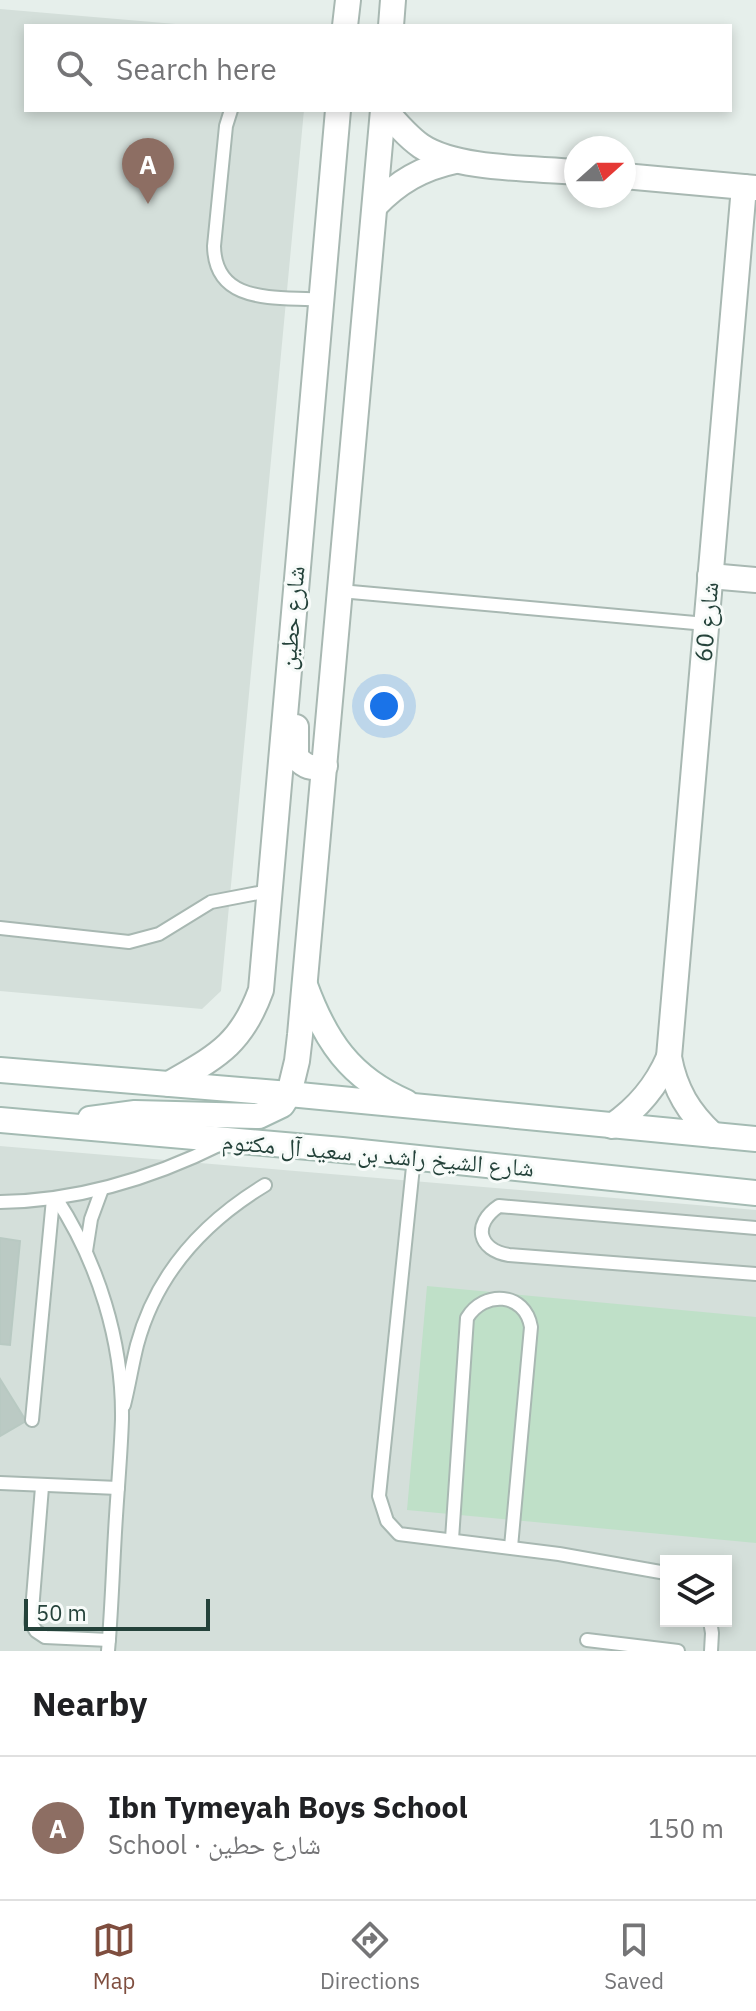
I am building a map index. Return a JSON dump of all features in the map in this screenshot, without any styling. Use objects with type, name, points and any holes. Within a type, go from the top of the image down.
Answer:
[{"type":"street","points":[[345,24],[348,0]]},
{"type":"street","points":[[391,24],[393,0]]},
{"type":"street","name":"شارع حطين","points":[[169,1084],[220,1053],[238,1036],[252,1014],[261,990],[338,112]]},
{"type":"street","name":"شارع حطين","points":[[289,1094],[297,1061],[305,985],[384,112]]},
{"type":"street","points":[[386,112],[422,147],[455,161],[564,171]]},
{"type":"street","points":[[375,206],[403,181],[419,172],[455,161]]},
{"type":"street","points":[[636,177],[750,187]]},
{"type":"street","name":"شارع 60","points":[[713,1135],[688,1108],[673,1075],[669,1057],[710,576],[750,187]]},
{"type":"street","points":[[710,576],[756,580]]},
{"type":"street","points":[[290,638],[299,665],[296,757],[303,765],[313,768],[325,766]]},
{"type":"street","points":[[305,985],[317,1018],[335,1049],[360,1075],[390,1095],[423,1109]]},
{"type":"street","name":"شارع 60","points":[[612,1126],[643,1100],[669,1057]]},
{"type":"street","name":"شارع الشيخ راشد بن سعيد آل مكتوم","points":[[0,1070],[756,1139]]},
{"type":"street","points":[[60,1125],[124,1113],[259,1116],[282,1105],[289,1094]]},
{"type":"street","name":"شارع الشيخ راشد بن سعيد آل مكتوم","points":[[0,1120],[414,1157],[756,1193]]},
{"type":"lane","points":[[230,112],[226,126],[214,246],[214,259],[219,272],[238,290],[250,294],[321,300]]},
{"type":"lane","points":[[340,591],[706,624]]},
{"type":"lane","points":[[0,928],[129,942],[159,934],[211,902],[269,891]]},
{"type":"lane","points":[[0,1202],[54,1199],[102,1189],[190,1159],[226,1141]]},
{"type":"lane","points":[[414,1157],[379,1496],[387,1521],[399,1534],[511,1547],[660,1572]]},
{"type":"lane","points":[[42,1487],[31,1623],[45,1637],[108,1646],[122,1416],[138,1344],[149,1311],[184,1251],[208,1225],[235,1203],[265,1185]]},
{"type":"lane","points":[[86,1251],[91,1219],[102,1189]]},
{"type":"lane","points":[[54,1199],[86,1251],[101,1290],[112,1330],[122,1416]]},
{"type":"lane","points":[[32,1420],[54,1199]]},
{"type":"lane","points":[[756,1228],[499,1206],[487,1214],[481,1228],[484,1242],[495,1253],[756,1274]]},
{"type":"lane","points":[[452,1539],[467,1318],[480,1303],[491,1299],[517,1302],[524,1309],[531,1327],[511,1547]]},
{"type":"lane","points":[[0,1483],[118,1488]]},
{"type":"lane","points":[[711,1627],[711,1651]]},
{"type":"lane","points":[[587,1640],[678,1651]]},
{"type":"shaded area","points":[[0,9],[176,24],[24,24],[24,112],[304,112],[221,991],[202,1009],[0,991]]},
{"type":"shaded area","points":[[0,1146],[756,1210],[756,1651],[0,1651]]},
{"type":"green space","points":[[427,1286],[756,1317],[756,1543],[407,1510]]},
{"type":"building","points":[[0,1238],[20,1241],[10,1345],[0,1344]]},
{"type":"building","points":[[0,1379],[26,1421],[0,1436]]},
{"type":"place","name":"Ibn Tymeyah Boys School","points":[[148,204]]}]
